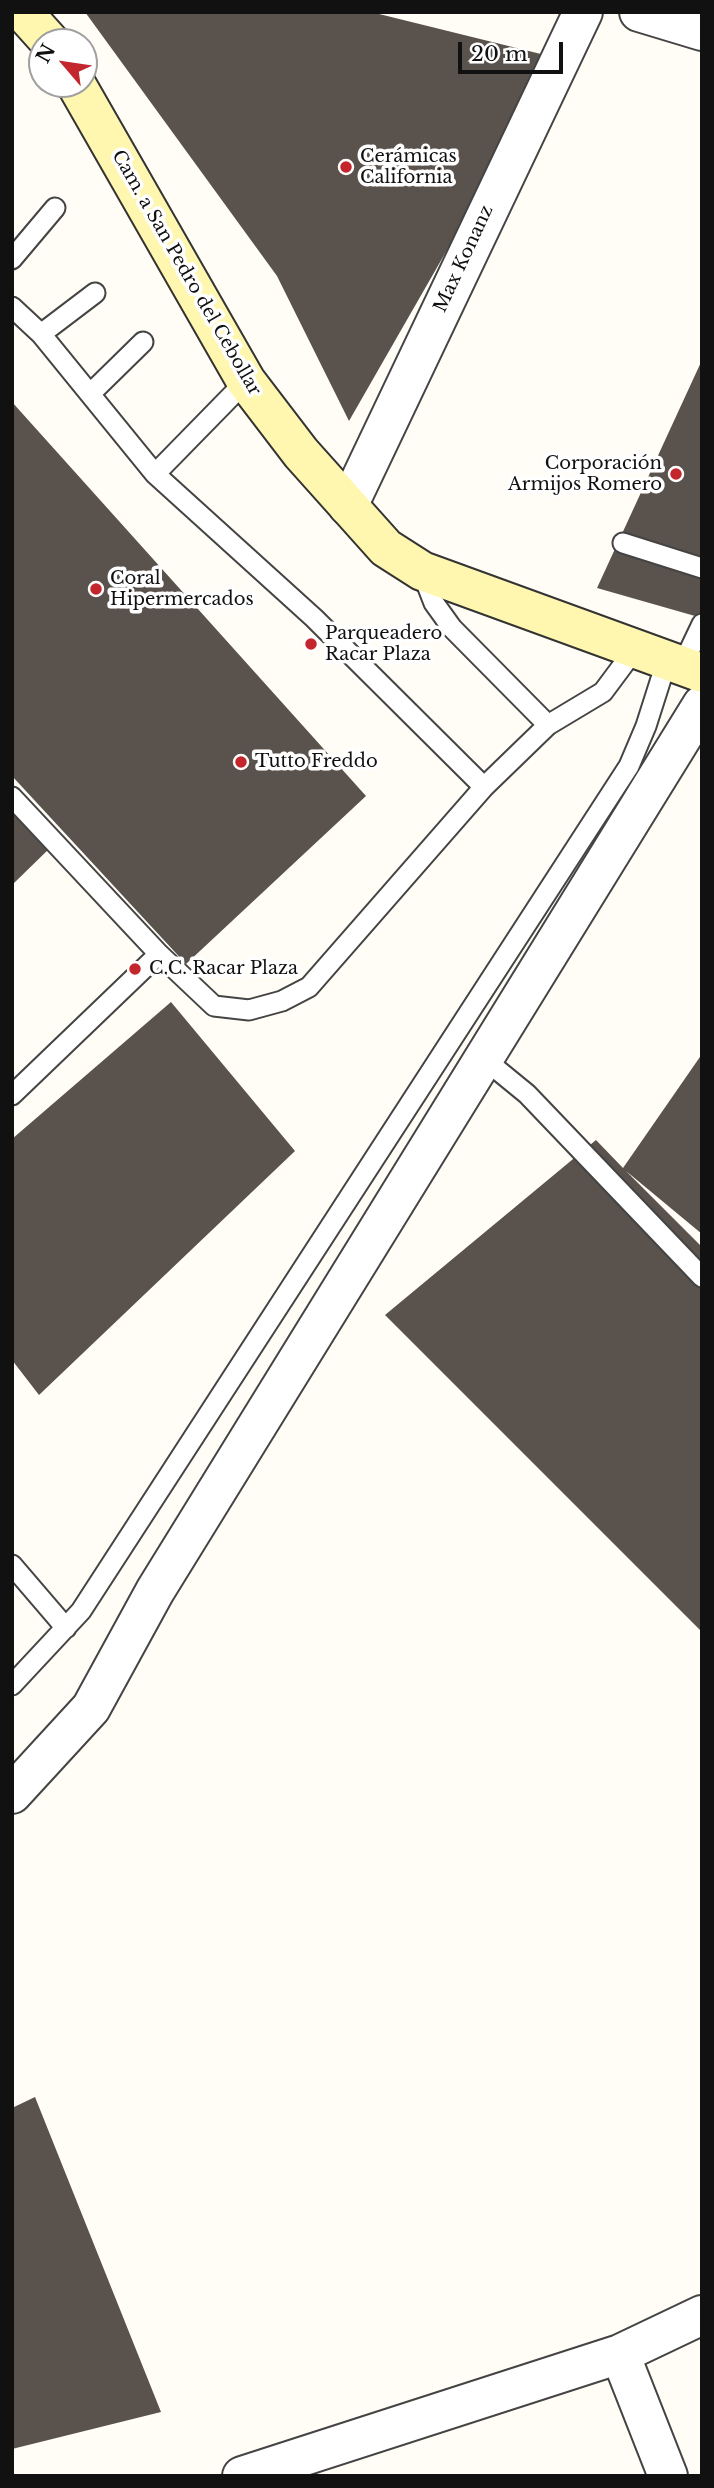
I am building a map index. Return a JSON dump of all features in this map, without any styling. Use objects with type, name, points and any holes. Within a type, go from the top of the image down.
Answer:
[{"type":"street","points":[[23,12],[37,28]]},
{"type":"street","name":"Max Konanz","points":[[348,506],[583,12]]},
{"type":"street","points":[[639,12],[702,31]]},
{"type":"street","name":"Cam. a San Pedro del Cebollar","points":[[84,98],[246,381],[301,453],[386,548],[422,571],[671,662]]},
{"type":"street","points":[[12,1794],[91,1708],[155,1591],[702,705]]},
{"type":"street","points":[[242,2476],[620,2354],[702,2315]]},
{"type":"street","points":[[620,2354],[668,2476]]},
{"type":"lane","points":[[12,259],[55,208]]},
{"type":"lane","points":[[41,334],[95,293]]},
{"type":"lane","points":[[12,307],[41,334],[155,474],[314,618],[484,787]]},
{"type":"lane","points":[[90,393],[143,342]]},
{"type":"lane","points":[[155,474],[246,381]]},
{"type":"lane","points":[[623,543],[702,568]]},
{"type":"lane","points":[[422,571],[434,603],[452,628],[548,724]]},
{"type":"lane","points":[[12,1685],[66,1628],[89,1599],[629,766],[671,662],[702,624]]},
{"type":"lane","points":[[12,797],[159,954],[214,1006],[248,1010],[282,1001],[309,987],[484,787],[548,724],[603,692],[671,662]]},
{"type":"lane","points":[[12,1095],[159,954]]},
{"type":"lane","points":[[482,1058],[527,1094],[702,1277]]},
{"type":"lane","points":[[12,1565],[66,1628]]},
{"type":"building","name":"Cerámicas California","points":[[85,12],[371,12],[557,58],[349,421],[277,276]]},
{"type":"building","name":"Corporación Armijos Romero","points":[[702,360],[702,618],[597,588]]},
{"type":"building","name":"Coral Hipermercados","points":[[12,402],[366,796],[186,964],[12,776]]},
{"type":"building","points":[[12,800],[52,846],[12,885]]},
{"type":"building","points":[[171,1002],[295,1151],[39,1395],[12,1360],[12,1139]]},
{"type":"building","points":[[702,1054],[702,1234],[626,1171],[702,1247],[702,1632],[385,1315],[596,1140],[623,1168]]},
{"type":"building","points":[[35,2097],[161,2412],[12,2449],[12,2108]]},
{"type":"place","name":"Cerámicas California","points":[[346,167]]},
{"type":"place","name":"Corporación Armijos Romero","points":[[676,474]]},
{"type":"place","name":"Coral Hipermercados","points":[[96,589]]},
{"type":"place","name":"Parqueadero Racar Plaza","points":[[311,644]]},
{"type":"place","name":"Tutto Freddo","points":[[241,762]]},
{"type":"place","name":"C.C. Racar Plaza","points":[[135,969]]}]
